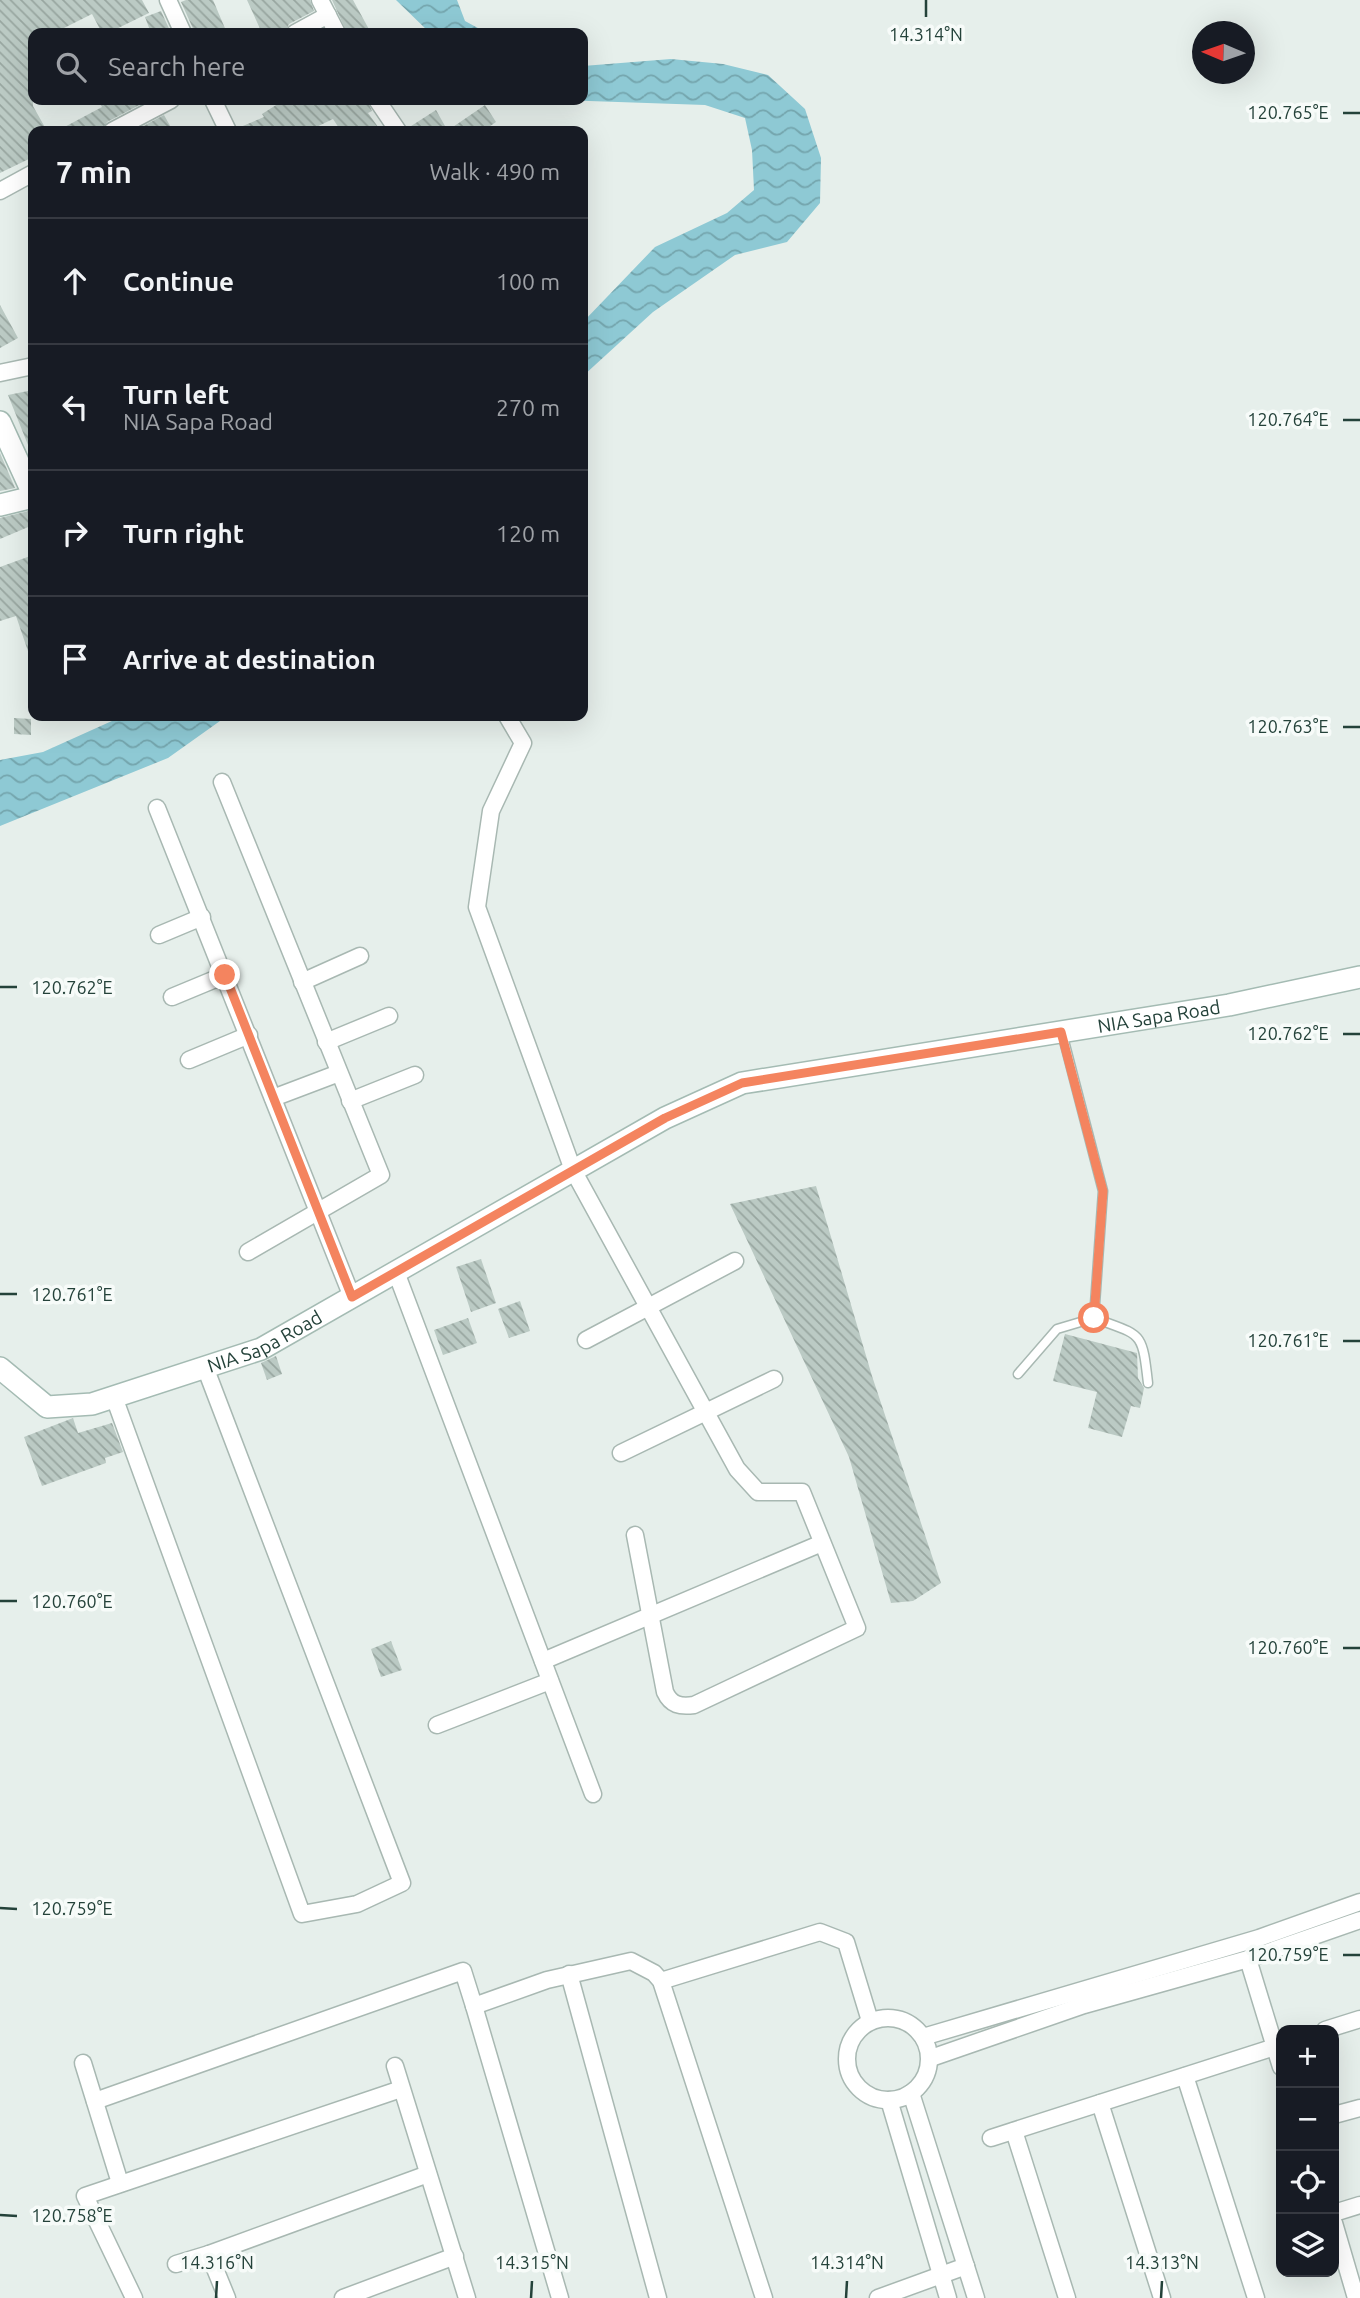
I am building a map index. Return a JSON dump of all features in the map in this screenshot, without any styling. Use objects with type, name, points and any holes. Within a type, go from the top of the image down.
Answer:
[{"type":"street","points":[[168,0],[181,28]]},
{"type":"street","points":[[320,0],[334,28]]},
{"type":"street","points":[[304,28],[328,15]]},
{"type":"street","points":[[122,126],[161,105]]},
{"type":"street","points":[[215,105],[226,126]]},
{"type":"street","points":[[380,105],[395,126]]},
{"type":"street","points":[[0,191],[28,176]]},
{"type":"street","points":[[0,373],[28,367]]},
{"type":"street","points":[[0,422],[28,484]]},
{"type":"street","points":[[0,505],[28,497]]},
{"type":"street","points":[[510,721],[523,743],[491,811],[477,906],[573,1170],[737,1469],[758,1492],[802,1492],[857,1628],[694,1705],[676,1705],[668,1700],[635,1535]]},
{"type":"street","points":[[222,782],[381,1175],[248,1252]]},
{"type":"street","points":[[157,808],[352,1297]]},
{"type":"street","points":[[159,935],[202,917]]},
{"type":"street","points":[[302,982],[360,956]]},
{"type":"street","points":[[172,997],[225,975]]},
{"type":"street","name":"NIA Sapa Road","points":[[0,1368],[47,1407],[92,1404],[261,1349],[665,1118],[742,1083],[1230,1005],[1360,977]]},
{"type":"street","points":[[326,1042],[389,1016]]},
{"type":"street","points":[[188,1060],[248,1035]]},
{"type":"street","points":[[274,1098],[339,1073]]},
{"type":"street","points":[[350,1101],[415,1075]]},
{"type":"street","points":[[586,1340],[647,1305],[735,1261]]},
{"type":"street","points":[[396,1272],[593,1794]]},
{"type":"street","points":[[114,1397],[302,1913],[357,1904],[402,1883],[205,1367]]},
{"type":"street","points":[[621,1453],[774,1379]]},
{"type":"street","points":[[543,1661],[822,1543]]},
{"type":"street","points":[[437,1724],[550,1681]]},
{"type":"street","points":[[923,2036],[1259,1938],[1360,1902]]},
{"type":"street","points":[[931,2058],[1084,2005],[1248,1959],[1360,1920]]},
{"type":"street","points":[[661,1981],[820,1932],[846,1942],[870,2021]]},
{"type":"street","points":[[1248,1959],[1276,2040]]},
{"type":"street","points":[[474,2006],[569,1975],[631,1961],[654,1973],[661,1981],[764,2298]]},
{"type":"street","points":[[95,2101],[463,1971],[560,2298]]},
{"type":"street","points":[[569,1975],[658,2298]]},
{"type":"street","points":[[897,2018],[910,2024],[923,2036],[931,2058],[920,2084],[911,2093],[889,2100],[872,2097],[861,2091],[847,2067],[846,2053],[850,2040],[870,2021],[897,2018]]},
{"type":"street","points":[[1339,2026],[1360,2019]]},
{"type":"street","points":[[991,2138],[1276,2047]]},
{"type":"street","points":[[83,2063],[120,2183]]},
{"type":"street","points":[[395,2066],[467,2298]]},
{"type":"street","points":[[1185,2076],[1256,2298]]},
{"type":"street","points":[[134,2298],[85,2196],[401,2089]]},
{"type":"street","points":[[911,2093],[976,2298]]},
{"type":"street","points":[[889,2100],[948,2298]]},
{"type":"street","points":[[1100,2103],[1161,2298]]},
{"type":"street","points":[[1339,2114],[1360,2108]]},
{"type":"street","points":[[1014,2131],[1067,2298]]},
{"type":"street","points":[[176,2264],[428,2174]]},
{"type":"street","points":[[1339,2211],[1360,2205]]},
{"type":"street","points":[[1339,2239],[1356,2298]]},
{"type":"street","points":[[209,2254],[227,2298]]},
{"type":"street","points":[[343,2298],[455,2256]]},
{"type":"street","points":[[878,2298],[966,2266]]},
{"type":"lane","points":[[1061,1032],[1103,1191],[1094,1318]]},
{"type":"lane","points":[[1018,1374],[1057,1329],[1094,1318],[1135,1334],[1142,1340],[1148,1383]]},
{"type":"water","points":[[396,0],[457,0],[465,21],[478,28],[425,28]]},
{"type":"water","points":[[671,59],[723,64],[768,75],[805,109],[821,158],[820,203],[787,242],[735,255],[653,312],[588,371],[588,317],[655,247],[727,213],[754,190],[752,150],[745,118],[705,105],[588,101],[588,66]]},
{"type":"water","points":[[112,721],[220,721],[168,758],[0,826],[0,760],[43,752]]},
{"type":"building","points":[[0,0],[142,0],[149,13],[118,28],[99,28],[92,14],[64,28],[28,28],[28,105],[33,105],[44,126],[28,126],[28,159],[0,173]]},
{"type":"building","points":[[213,0],[225,28],[193,28],[181,2]]},
{"type":"building","points":[[247,0],[310,0],[314,11],[289,24],[287,28],[260,28]]},
{"type":"building","points":[[332,0],[353,0],[368,28],[345,28]]},
{"type":"building","points":[[161,11],[169,28],[149,28],[145,17]]},
{"type":"building","points":[[101,105],[139,105],[107,122],[105,126],[66,126],[102,107]]},
{"type":"building","points":[[276,105],[369,105],[372,111],[368,113],[377,126],[338,126],[333,119],[318,126],[243,126],[264,117],[262,114]]},
{"type":"building","points":[[485,105],[496,122],[490,126],[454,126]]},
{"type":"building","points":[[436,110],[445,126],[411,126]]},
{"type":"building","points":[[164,115],[170,126],[143,126]]},
{"type":"building","points":[[0,305],[18,338],[0,348]]},
{"type":"building","points":[[28,391],[28,445],[8,395]]},
{"type":"building","points":[[0,453],[15,488],[0,491]]},
{"type":"building","points":[[28,511],[28,527],[0,539],[0,518]]},
{"type":"building","points":[[28,557],[28,651],[16,616],[0,621],[0,567]]},
{"type":"building","points":[[14,718],[31,721],[31,735],[14,734]]},
{"type":"building","points":[[816,1186],[872,1376],[941,1583],[913,1601],[891,1603],[849,1457],[730,1204]]},
{"type":"building","points":[[481,1259],[496,1303],[471,1312],[456,1267]]},
{"type":"building","points":[[520,1301],[530,1331],[509,1338],[498,1309]]},
{"type":"building","points":[[468,1318],[477,1343],[443,1355],[434,1330]]},
{"type":"building","points":[[1065,1334],[1137,1353],[1138,1378],[1144,1388],[1140,1408],[1131,1406],[1122,1437],[1088,1428],[1097,1392],[1053,1381]]},
{"type":"building","points":[[276,1356],[282,1374],[267,1380],[261,1363]]},
{"type":"building","points":[[73,1418],[78,1433],[112,1423],[123,1452],[105,1458],[106,1463],[42,1486],[24,1437]]},
{"type":"building","points":[[391,1641],[402,1670],[381,1677],[371,1649]]},
{"type":"route","points":[[225,975],[352,1297],[665,1118],[742,1083],[1061,1032],[1103,1191],[1104,1219],[1094,1318]]}]
